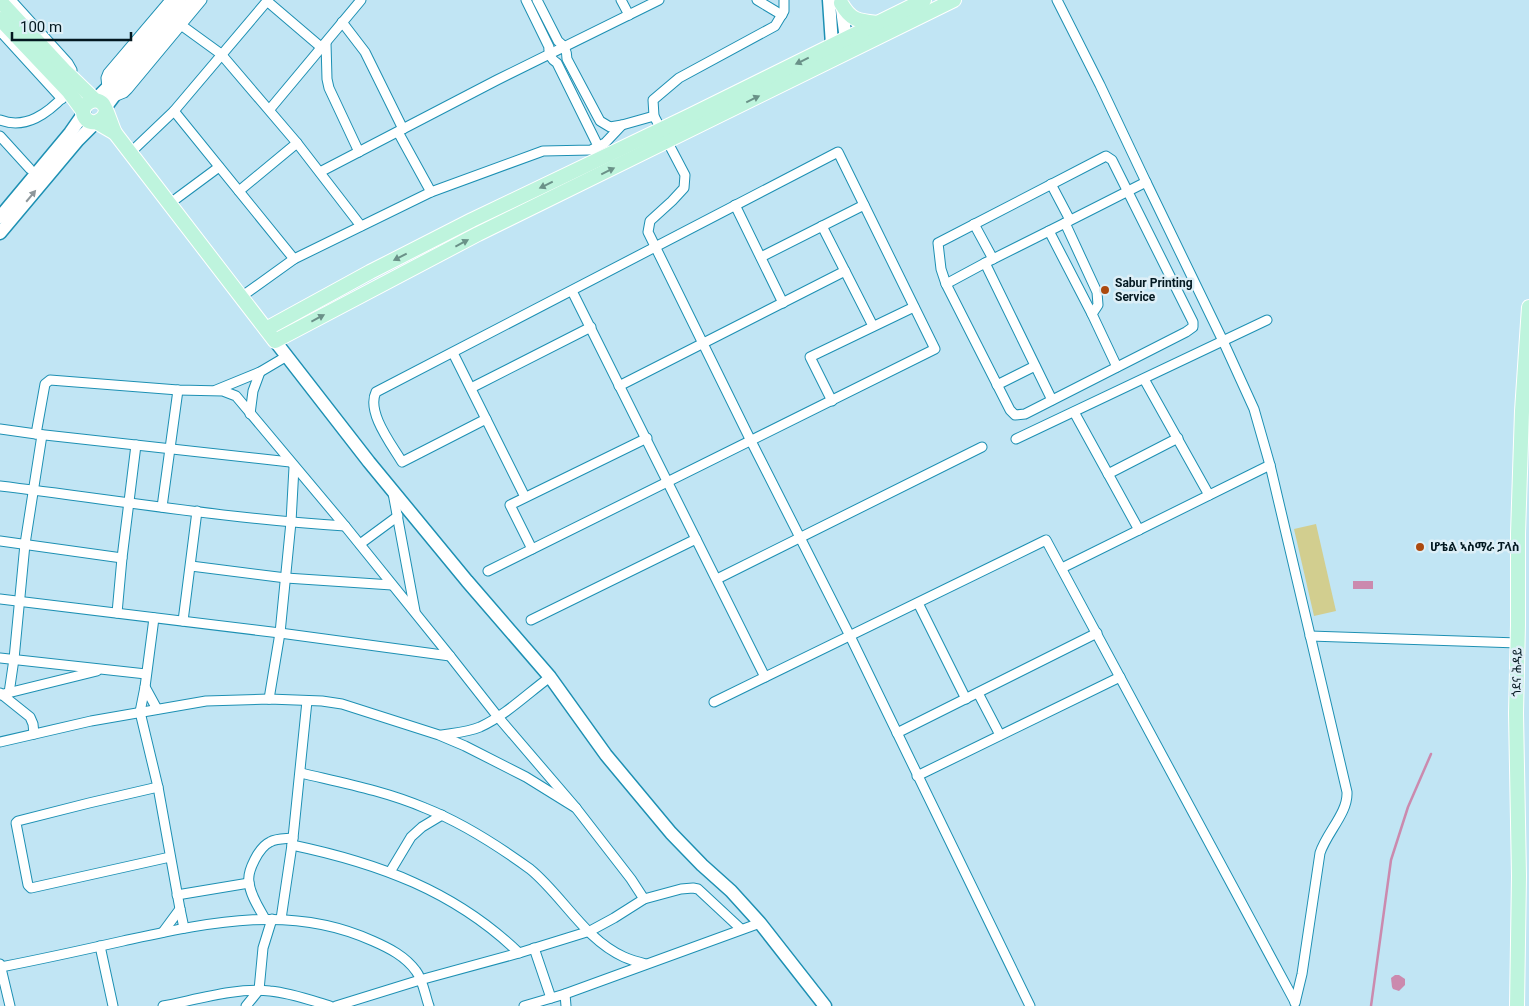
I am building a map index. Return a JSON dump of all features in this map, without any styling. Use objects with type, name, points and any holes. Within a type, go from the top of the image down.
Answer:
[{"type":"main road","points":[[0,1],[70,77],[102,106],[115,133],[275,341],[832,45],[847,45],[879,23],[924,0]]},
{"type":"main road","points":[[266,329],[370,272],[472,220],[664,135],[847,45],[954,0]]},
{"type":"main road","points":[[837,1],[849,16],[856,20],[879,23]]},
{"type":"main road","points":[[0,19],[83,112],[88,121],[115,133]]},
{"type":"main road","points":[[83,112],[86,105],[102,106]]},
{"type":"main road","points":[[96,123],[104,118],[102,106]]},
{"type":"main road","name":"ጎደና ሕዳይ","points":[[1517,1006],[1524,876],[1516,713],[1518,534],[1521,420],[1529,308]]},
{"type":"street","points":[[11,0],[68,63],[72,70],[70,77]]},
{"type":"street","points":[[110,92],[106,78],[108,73],[170,0]]},
{"type":"street","points":[[102,106],[110,92],[180,0]]},
{"type":"street","points":[[110,92],[193,0]]},
{"type":"street","points":[[110,92],[124,93],[128,90],[202,0]]},
{"type":"street","points":[[130,153],[174,111],[268,0],[324,45],[330,88],[359,152]]},
{"type":"street","points":[[270,110],[361,0]]},
{"type":"street","points":[[526,0],[549,47],[550,54],[557,63],[598,146]]},
{"type":"street","points":[[538,0],[558,41],[563,44],[567,53],[567,59],[600,121],[610,127],[654,116]]},
{"type":"street","points":[[621,0],[629,15]]},
{"type":"street","points":[[320,172],[659,0]]},
{"type":"street","points":[[757,0],[782,15]]},
{"type":"street","points":[[784,0],[784,11],[775,26],[679,78],[653,100],[654,116],[685,175],[684,188],[650,221],[648,232],[850,636],[1030,1006]]},
{"type":"street","points":[[1057,0],[1223,341],[1256,414],[1270,465],[1347,792],[1346,805],[1327,836],[1320,853],[1302,974],[1295,1004]]},
{"type":"street","points":[[837,1],[847,45]]},
{"type":"street","points":[[832,45],[837,1]]},
{"type":"street","points":[[342,22],[365,52],[400,130],[431,192]]},
{"type":"street","points":[[181,25],[221,54],[297,143],[361,226]]},
{"type":"street","points":[[0,31],[66,95],[48,110],[25,123],[17,124],[0,120]]},
{"type":"street","points":[[174,111],[294,259]]},
{"type":"street","points":[[0,217],[70,133],[83,112]]},
{"type":"street","points":[[0,233],[72,147],[96,123]]},
{"type":"street","points":[[241,297],[294,259],[431,192],[543,152],[591,150],[605,143],[622,125]]},
{"type":"street","points":[[0,136],[30,169]]},
{"type":"street","points":[[239,191],[297,143]]},
{"type":"street","points":[[486,419],[402,462],[377,418],[373,404],[376,392],[838,152],[935,349],[488,571]]},
{"type":"street","points":[[1106,156],[1112,160],[1193,325],[1186,332],[1025,414],[1015,415],[1010,410],[946,284],[941,270],[938,243],[1051,184],[1106,156]]},
{"type":"street","points":[[169,204],[218,167]]},
{"type":"street","points":[[946,284],[1146,182]]},
{"type":"street","points":[[1051,184],[1097,292],[1098,305],[1092,314]]},
{"type":"street","points":[[761,257],[864,204]]},
{"type":"street","points":[[735,206],[784,303]]},
{"type":"street","points":[[974,224],[1034,366],[1052,400]]},
{"type":"street","points":[[822,226],[873,326]]},
{"type":"street","points":[[1049,230],[1117,367]]},
{"type":"street","points":[[620,386],[845,272]]},
{"type":"street","points":[[572,291],[647,438],[765,678]]},
{"type":"street","points":[[832,400],[810,357],[914,307]]},
{"type":"street","points":[[1016,439],[1267,320]]},
{"type":"street","points":[[471,388],[591,327]]},
{"type":"street","points":[[275,341],[393,491],[550,677],[606,755],[665,826],[697,860],[731,891],[760,923],[825,1006]]},
{"type":"street","points":[[453,353],[526,497]]},
{"type":"street","points":[[213,391],[260,372],[288,356]]},
{"type":"street","points":[[997,385],[1034,366]]},
{"type":"street","points":[[250,414],[253,391],[260,372]]},
{"type":"street","points":[[1144,378],[1209,495]]},
{"type":"street","points":[[3,694],[14,660],[18,601],[45,384],[48,380],[178,390],[223,391],[236,396],[360,544],[498,718],[576,808],[644,899]]},
{"type":"street","points":[[162,507],[178,390]]},
{"type":"street","points":[[1074,412],[1139,530]]},
{"type":"street","points":[[0,429],[292,464]]},
{"type":"street","points":[[532,549],[510,505],[647,438]]},
{"type":"street","points":[[1108,474],[1178,438]]},
{"type":"street","points":[[117,613],[136,445]]},
{"type":"street","points":[[717,580],[982,447]]},
{"type":"street","points":[[268,699],[280,632],[286,578],[291,522],[292,464]]},
{"type":"street","points":[[1062,568],[1270,465]]},
{"type":"street","points":[[0,486],[291,522],[345,526]]},
{"type":"street","points":[[393,491],[416,614]]},
{"type":"street","points":[[183,621],[197,511]]},
{"type":"street","points":[[360,544],[398,516]]},
{"type":"street","points":[[531,620],[696,539]]},
{"type":"street","points":[[714,702],[1046,540],[1295,1004]]},
{"type":"street","points":[[0,541],[122,558]]},
{"type":"street","points":[[190,566],[286,578],[392,585]]},
{"type":"street","points":[[0,599],[280,632],[450,656]]},
{"type":"street","points":[[918,603],[966,699]]},
{"type":"street","points":[[154,618],[140,712],[158,788],[184,928]]},
{"type":"street","points":[[896,733],[1097,633]]},
{"type":"street","points":[[1310,636],[1518,643]]},
{"type":"street","points":[[0,658],[146,674]]},
{"type":"street","points":[[3,694],[102,670]]},
{"type":"street","points":[[917,776],[1120,676]]},
{"type":"street","points":[[439,735],[457,733],[478,727],[498,718],[550,677]]},
{"type":"street","points":[[145,686],[157,709]]},
{"type":"street","points":[[978,692],[1000,735]]},
{"type":"street","points":[[3,694],[30,717],[34,734]]},
{"type":"street","points":[[0,742],[140,712],[206,701],[268,699],[327,702],[342,704],[439,735],[465,746],[526,777],[576,808]]},
{"type":"street","points":[[246,1006],[259,990],[262,954],[293,842],[307,701]]},
{"type":"street","points":[[300,773],[360,786],[394,796],[442,815],[475,832],[493,843],[545,882],[590,931],[613,951],[646,964]]},
{"type":"street","points":[[158,788],[89,803],[16,823],[28,885],[31,888],[170,858]]},
{"type":"street","points":[[390,872],[411,838],[422,827],[442,815]]},
{"type":"street","points":[[272,919],[249,884],[249,877],[252,867],[265,844],[274,840],[293,842],[390,872],[426,888],[466,911],[519,953]]},
{"type":"street","points":[[177,895],[249,884]]},
{"type":"street","points":[[336,1006],[590,931],[644,899],[681,889],[698,889],[741,929]]},
{"type":"street","points":[[164,932],[180,910]]},
{"type":"street","points":[[10,1006],[3,993],[0,966],[184,928],[232,921],[272,919],[340,929],[360,935],[400,956],[418,972],[429,1006]]},
{"type":"street","points":[[524,1006],[565,994],[760,923]]},
{"type":"street","points":[[100,946],[113,1006]]},
{"type":"street","points":[[534,948],[551,998]]},
{"type":"street","points":[[163,1006],[205,1002],[239,992],[259,990],[284,992],[330,1006]]},
{"type":"street","points":[[565,994],[566,1006]]},
{"type":"shaded area","points":[[1316,524],[1336,611],[1314,616],[1294,529]]},
{"type":"shaded area","points":[[1353,581],[1373,581],[1373,589],[1353,589]]},
{"type":"shaded area","points":[[1395,975],[1405,979],[1405,985],[1399,991],[1392,987],[1391,978]]},
{"type":"waterway","points":[[1371,1006],[1391,860],[1408,807],[1431,754]]},
{"type":"place","name":"Sabur Printing Service","points":[[1105,290]]},
{"type":"place","name":"ሆቴል ኣስማራ ፓላስ","points":[[1420,547]]}]
